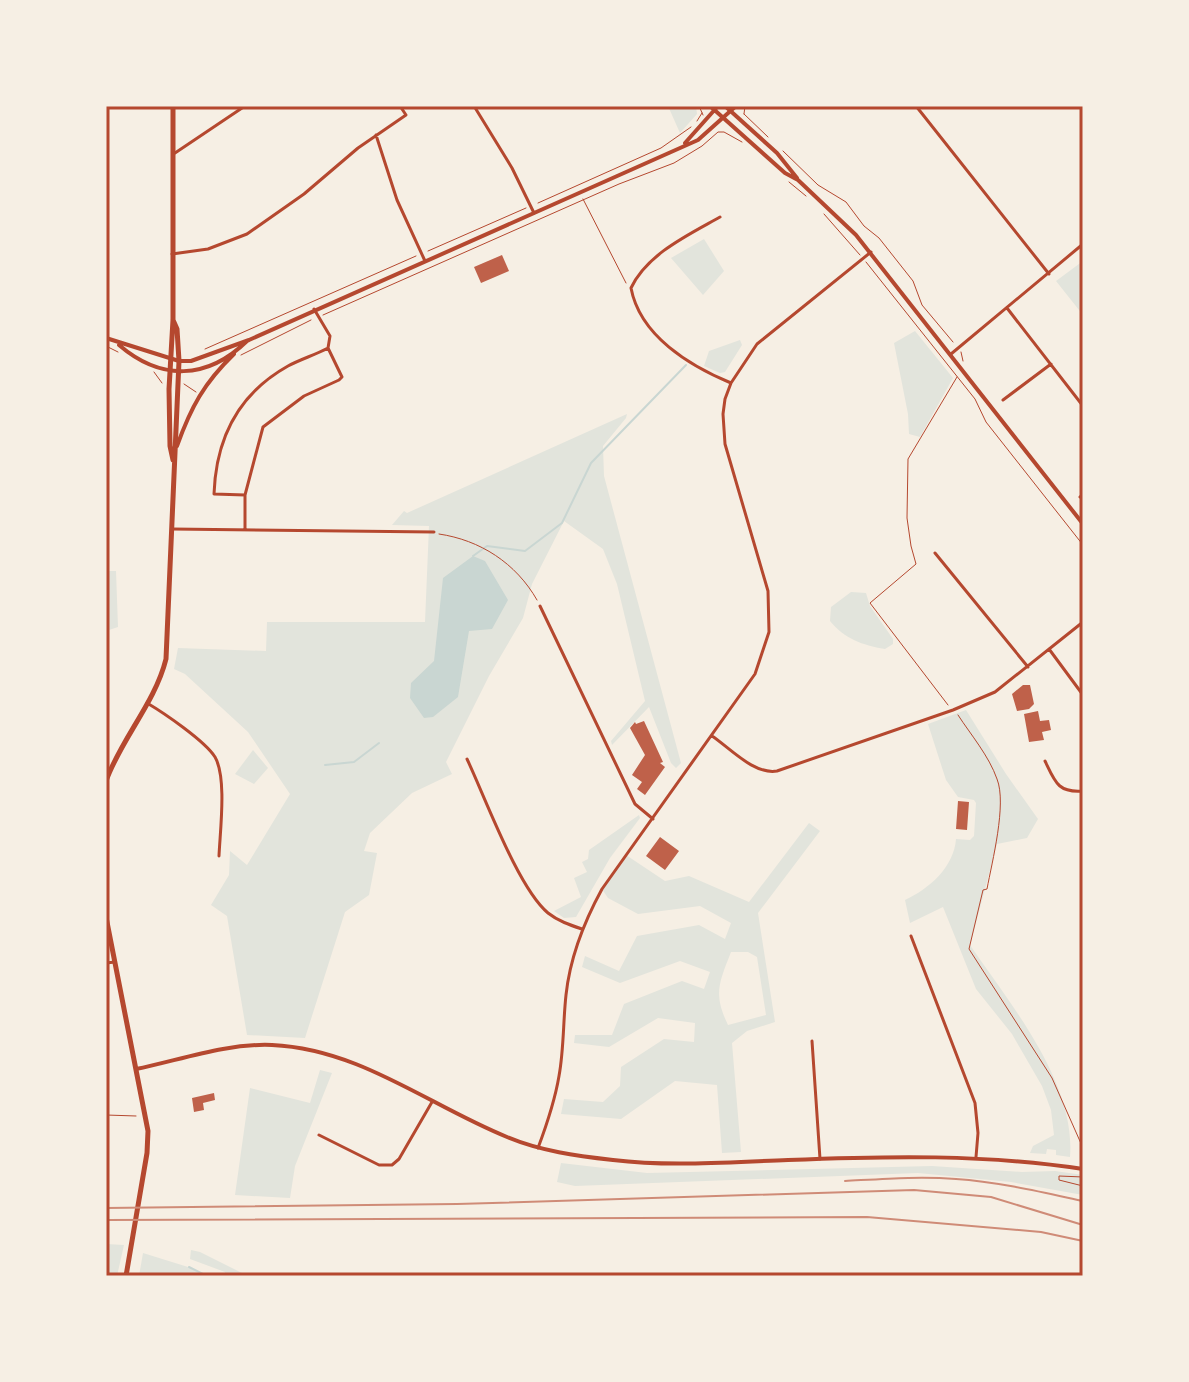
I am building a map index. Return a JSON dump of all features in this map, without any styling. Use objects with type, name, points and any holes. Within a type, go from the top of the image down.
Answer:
[{"type":"main road","points":[[106,781],[114,758],[147,703],[166,659],[173,462],[165,383],[169,371],[173,320],[173,106]]},
{"type":"main road","points":[[725,106],[777,153],[798,180],[839,217],[871,252],[1083,524]]},
{"type":"main road","points":[[118,344],[169,360],[191,361],[249,340],[698,140],[736,106]]},
{"type":"main road","points":[[684,144],[714,107],[723,119],[785,173],[798,180]]},
{"type":"main road","points":[[173,320],[177,329],[179,361],[177,446]]},
{"type":"main road","points":[[106,338],[138,358],[178,373],[192,372],[239,349]]},
{"type":"main road","points":[[173,462],[190,410],[198,396],[221,366],[249,340]]},
{"type":"main road","points":[[106,917],[148,1131],[142,1189],[126,1276]]},
{"type":"main road","points":[[136,1069],[249,1045],[321,1051],[351,1060],[506,1136],[538,1148],[600,1159],[652,1163],[932,1156],[976,1157],[1083,1169]]},
{"type":"street","points":[[173,155],[245,106]]},
{"type":"street","points":[[172,254],[208,249],[247,234],[406,115],[400,106]]},
{"type":"street","points":[[474,106],[512,168],[534,213]]},
{"type":"street","points":[[916,106],[1049,274]]},
{"type":"street","points":[[376,135],[397,200],[425,261]]},
{"type":"street","points":[[720,217],[657,256],[637,275],[631,288],[644,318],[666,344],[698,369],[731,383]]},
{"type":"street","points":[[951,354],[1083,244]]},
{"type":"street","points":[[538,1148],[559,1079],[566,993],[582,929],[602,889],[755,674],[770,621],[768,591],[725,444],[723,414],[731,383],[757,344],[871,252]]},
{"type":"street","points":[[1007,307],[1083,406]]},
{"type":"street","points":[[245,530],[245,495],[263,427],[304,396],[342,377],[328,348],[330,336],[314,309]]},
{"type":"street","points":[[245,495],[214,494],[215,467],[227,425],[253,390],[287,367],[328,348]]},
{"type":"street","points":[[1003,400],[1051,364]]},
{"type":"street","points":[[172,529],[434,532]]},
{"type":"street","points":[[935,553],[1028,667]]},
{"type":"street","points":[[540,606],[635,804],[653,819]]},
{"type":"street","points":[[712,736],[756,768],[769,772],[954,710],[995,692],[1083,622]]},
{"type":"street","points":[[1049,649],[1083,695]]},
{"type":"street","points":[[147,703],[178,724],[215,758],[220,775],[219,856]]},
{"type":"street","points":[[467,759],[528,888],[547,912],[582,929]]},
{"type":"street","points":[[1045,761],[1061,789],[1083,791]]},
{"type":"street","points":[[911,936],[975,1103],[978,1130],[976,1157]]},
{"type":"street","points":[[106,963],[115,962]]},
{"type":"street","points":[[812,1041],[820,1159]]},
{"type":"street","points":[[319,1135],[379,1165],[392,1165],[399,1159],[432,1102]]},
{"type":"path","points":[[206,349],[661,148],[693,126],[702,113],[699,106]]},
{"type":"path","points":[[745,106],[744,114],[818,185],[846,202],[864,226],[879,238],[913,281],[922,305],[965,360]]},
{"type":"path","points":[[236,358],[319,317],[641,174],[674,163],[718,132],[735,137],[747,147]]},
{"type":"path","points":[[782,176],[805,195]]},
{"type":"path","points":[[580,193],[631,288]]},
{"type":"path","points":[[825,214],[975,399],[986,422],[1083,545]]},
{"type":"path","points":[[154,373],[165,383]]},
{"type":"path","points":[[957,377],[908,459],[907,518],[916,564],[870,603],[954,710],[999,782],[1000,815],[995,845],[987,889],[983,890],[969,949],[1052,1078],[1083,1148]]},
{"type":"path","points":[[434,532],[465,540],[502,559],[535,595],[540,606]]},
{"type":"path","points":[[106,1115],[136,1116]]},
{"type":"path","points":[[1083,1177],[1059,1176],[1059,1180],[1083,1186]]},
{"type":"shaded area","points":[[668,106],[696,106],[697,114],[680,133]]},
{"type":"shaded area","points":[[704,239],[724,271],[703,295],[671,258]]},
{"type":"shaded area","points":[[1083,261],[1083,315],[1056,281]]},
{"type":"shaded area","points":[[915,331],[953,378],[920,437],[909,434],[894,343]]},
{"type":"shaded area","points":[[740,340],[742,345],[725,372],[704,366],[709,351]]},
{"type":"shaded area","points":[[627,414],[603,446],[604,476],[681,763],[676,768],[671,763],[649,707],[612,745],[611,741],[645,701],[617,584],[603,549],[564,521],[532,584],[523,618],[489,676],[446,762],[452,774],[412,793],[370,833],[364,851],[377,853],[369,895],[345,912],[305,1038],[247,1035],[227,916],[211,905],[229,875],[230,851],[247,865],[290,794],[248,732],[185,674],[174,669],[178,648],[266,651],[267,622],[425,622],[429,526],[392,525],[404,511],[407,513]]},
{"type":"shaded area","points":[[473,556],[485,561],[508,600],[492,629],[469,631],[458,697],[433,717],[424,718],[410,698],[411,683],[434,661],[443,578]]},
{"type":"shaded area","points":[[106,571],[116,571],[118,627],[106,631]]},
{"type":"shaded area","points":[[851,592],[866,593],[870,606],[893,639],[893,644],[885,649],[861,643],[848,637],[830,621],[831,607]]},
{"type":"shaded area","points":[[966,710],[1038,819],[1027,838],[997,844],[970,945],[1021,1018],[1052,1073],[1069,1129],[1070,1157],[1056,1155],[1056,1150],[1047,1149],[1046,1154],[1030,1153],[1033,1146],[1054,1135],[1051,1110],[1042,1086],[1012,1034],[976,989],[943,907],[910,923],[905,900],[939,876],[951,859],[956,839],[970,840],[974,836],[976,803],[958,797],[946,780],[928,724]]},
{"type":"shaded area","points":[[253,750],[268,768],[254,784],[235,774]]},
{"type":"shaded area","points":[[639,815],[640,818],[610,858],[576,917],[564,918],[554,911],[581,897],[574,878],[587,872],[582,862],[588,859],[589,850]]},
{"type":"shaded area","points":[[809,823],[820,831],[758,913],[775,1022],[747,1031],[732,1043],[741,1152],[722,1153],[717,1085],[675,1081],[621,1119],[561,1114],[564,1099],[603,1102],[620,1086],[621,1067],[664,1039],[694,1042],[695,1023],[658,1018],[609,1047],[574,1043],[575,1035],[612,1035],[624,1004],[682,981],[704,989],[710,972],[680,961],[620,983],[582,967],[585,956],[619,971],[637,936],[699,925],[725,939],[731,923],[700,906],[638,914],[608,898],[602,889],[626,855],[665,881],[689,876],[749,902]],"holes":[[[731,952],[748,952],[757,957],[766,1015],[728,1025],[720,1005],[719,988]]]},
{"type":"shaded area","points":[[320,1070],[332,1073],[295,1166],[290,1198],[235,1195],[250,1088],[310,1103]]},
{"type":"shaded area","points":[[561,1163],[647,1173],[932,1166],[1055,1171],[1083,1175],[1083,1195],[1011,1182],[918,1173],[575,1186],[557,1182]]},
{"type":"shaded area","points":[[106,1244],[124,1245],[117,1276],[106,1276]]},
{"type":"shaded area","points":[[191,1250],[248,1276],[224,1276],[225,1272],[190,1259]]},
{"type":"shaded area","points":[[143,1253],[188,1267],[205,1276],[139,1276]]},
{"type":"building","points":[[502,255],[509,271],[481,283],[474,267]]},
{"type":"building","points":[[1023,685],[1030,685],[1034,704],[1029,709],[1017,711],[1012,694]]},
{"type":"building","points":[[1038,711],[1040,721],[1049,720],[1051,730],[1042,732],[1044,740],[1029,742],[1024,714]]},
{"type":"building","points":[[644,721],[663,762],[660,763],[665,767],[645,795],[637,789],[642,782],[632,775],[645,755],[630,728],[635,722]]},
{"type":"building","points":[[958,801],[969,802],[967,830],[956,829]]},
{"type":"building","points":[[660,837],[679,851],[665,870],[646,856]]},
{"type":"building","points":[[214,1093],[215,1100],[203,1103],[204,1110],[194,1112],[192,1098]]},
{"type":"waterway","points":[[473,556],[487,546],[525,551],[562,523],[591,463],[686,365]]},
{"type":"waterway","points":[[325,765],[354,762],[379,743]]},
{"type":"waterway","points":[[189,1267],[207,1276]]},
{"type":"railway","points":[[845,1181],[956,1179],[1083,1201]]},
{"type":"railway","points":[[106,1208],[457,1204],[914,1190],[991,1197],[1083,1225]]},
{"type":"railway","points":[[106,1220],[867,1217],[1041,1232],[1083,1241]]}]
